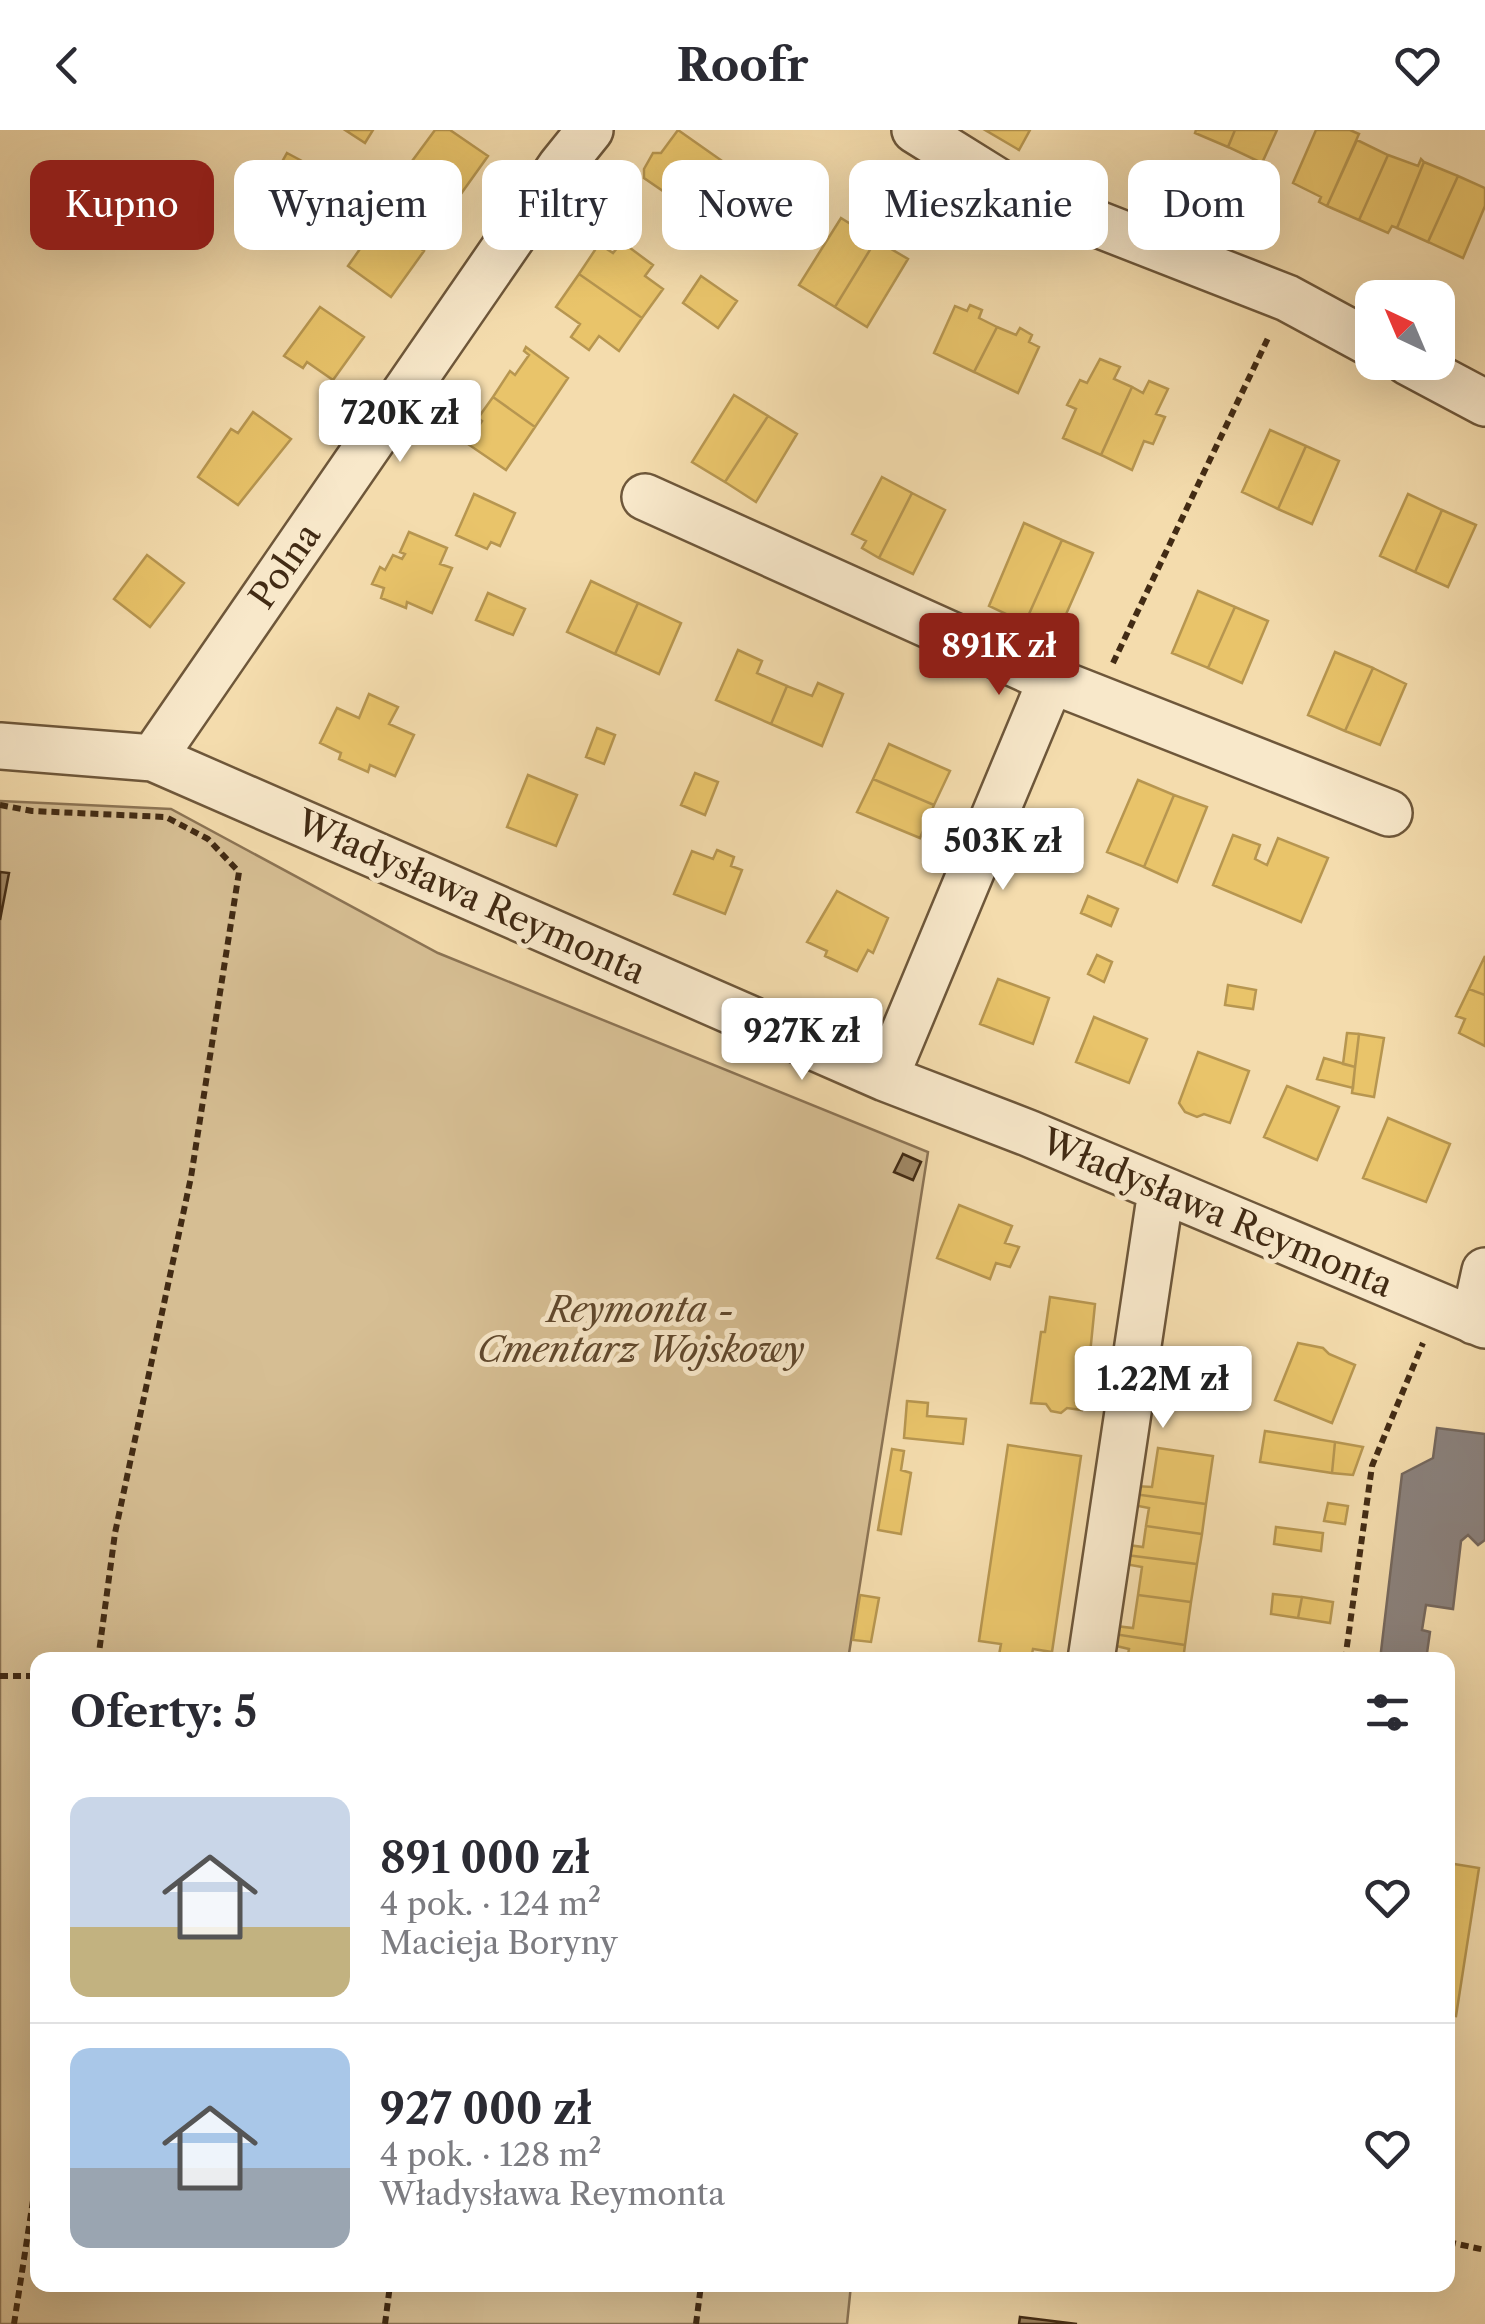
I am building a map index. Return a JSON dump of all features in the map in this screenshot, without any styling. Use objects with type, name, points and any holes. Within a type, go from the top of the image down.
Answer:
[{"type":"street","name":"Polna","points":[[153,758],[561,166],[590,130]]},
{"type":"street","points":[[915,130],[1013,191],[1287,298],[1355,335]]},
{"type":"street","points":[[1442,380],[1485,403]]},
{"type":"street","points":[[645,497],[1052,680],[1389,813]]},
{"type":"street","points":[[885,1078],[1052,680]]},
{"type":"street","name":"Władysława Reymonta","points":[[0,746],[153,758],[885,1078],[1466,1318]]},
{"type":"street","points":[[1092,1652],[1161,1191]]},
{"type":"street","points":[[1466,1318],[1485,1271]]},
{"type":"path","points":[[1097,696],[1287,298]]},
{"type":"path","points":[[0,804],[32,810],[166,817],[208,839],[240,872],[191,1177],[116,1532],[99,1652]]},
{"type":"path","points":[[1346,1652],[1372,1466],[1466,1318]]},
{"type":"path","points":[[0,1676],[30,1676]]},
{"type":"path","points":[[14,2324],[30,2220]]},
{"type":"path","points":[[1455,2244],[1485,2250]]},
{"type":"path","points":[[385,2324],[389,2292]]},
{"type":"path","points":[[696,2324],[700,2292]]},
{"type":"green space","name":"Reymonta - Cmentarz Wojskowy","points":[[0,801],[171,809],[438,953],[928,1152],[849,1652],[30,1652],[30,2292],[850,2292],[847,2324],[0,2324]]},
{"type":"building: Mieszkania","points":[[345,130],[373,130],[365,143]]},
{"type":"building: Mieszkania","points":[[435,130],[450,130],[488,156],[462,192],[462,160],[413,160]]},
{"type":"building: Mieszkania","points":[[678,130],[721,160],[662,160],[662,190],[644,178],[644,169],[653,153],[661,153]]},
{"type":"building: Mieszkania","points":[[985,130],[1030,130],[1019,150]]},
{"type":"building: Mieszkania","points":[[1235,130],[1228,147],[1195,133]]},
{"type":"building: Mieszkania","points":[[1235,130],[1277,130],[1263,160],[1228,147]]},
{"type":"building: Mieszkania","points":[[1316,130],[1350,130],[1359,134],[1327,206],[1319,202],[1321,197],[1293,183]]},
{"type":"building: Mieszkania","points":[[1357,140],[1388,155],[1359,220],[1327,206]]},
{"type":"building: Mieszkania","points":[[1388,155],[1418,166],[1421,159],[1424,162],[1397,228],[1392,226],[1388,233],[1359,220]]},
{"type":"building: Mieszkania","points":[[1424,162],[1458,176],[1428,242],[1397,228]]},
{"type":"building: Mieszkania","points":[[1458,176],[1485,188],[1485,206],[1463,258],[1428,242]]},
{"type":"building: Mieszkania","points":[[841,218],[849,223],[849,250],[870,250],[835,307],[799,285],[821,250],[829,250],[829,237]]},
{"type":"building: Mieszkania","points":[[359,250],[424,251],[391,297],[348,266]]},
{"type":"building: Mieszkania","points":[[595,250],[633,250],[653,265],[645,276],[663,289],[642,318],[579,274]]},
{"type":"building: Mieszkania","points":[[870,250],[893,250],[908,259],[867,327],[835,307]]},
{"type":"building: Mieszkania","points":[[579,274],[642,318],[619,351],[599,336],[589,350],[571,337],[580,324],[556,307]]},
{"type":"building: Mieszkania","points":[[701,276],[737,301],[718,328],[683,303]]},
{"type":"building: Mieszkania","points":[[970,305],[982,310],[979,318],[997,327],[974,372],[934,353],[955,306],[967,311]]},
{"type":"building: Mieszkania","points":[[320,307],[364,337],[333,380],[307,362],[303,368],[284,356]]},
{"type":"building: Mieszkania","points":[[997,327],[1016,335],[1020,328],[1032,335],[1029,342],[1039,347],[1018,393],[974,372]]},
{"type":"building: Mieszkania","points":[[526,347],[568,378],[535,427],[493,397],[510,371],[515,375],[529,355],[524,351]]},
{"type":"building: Mieszkania","points":[[1100,359],[1120,367],[1114,379],[1132,387],[1101,455],[1063,438],[1076,409],[1067,405],[1080,380],[1087,383]]},
{"type":"building: Mieszkania","points":[[1149,381],[1168,389],[1156,414],[1165,417],[1153,444],[1144,441],[1132,470],[1101,455],[1132,387],[1143,393]]},
{"type":"building: Mieszkania","points":[[734,395],[768,416],[725,482],[692,462]]},
{"type":"building: Mieszkania","points":[[493,397],[535,427],[506,470],[462,440],[470,440],[482,421],[478,418]]},
{"type":"building: Mieszkania","points":[[253,412],[291,439],[238,505],[198,477],[231,429],[238,433]]},
{"type":"building: Mieszkania","points":[[768,416],[797,434],[756,502],[725,482]]},
{"type":"building: Mieszkania","points":[[1270,430],[1306,446],[1278,509],[1242,492]]},
{"type":"building: Mieszkania","points":[[1306,446],[1339,461],[1312,524],[1278,509]]},
{"type":"building: Mieszkania","points":[[882,477],[912,493],[879,558],[862,548],[866,541],[852,534]]},
{"type":"building: Mieszkania","points":[[912,493],[945,510],[913,574],[879,558]]},
{"type":"building: Mieszkania","points":[[474,494],[515,513],[500,546],[491,542],[487,549],[456,535]]},
{"type":"building: Mieszkania","points":[[1408,494],[1442,510],[1415,572],[1380,556]]},
{"type":"building: Mieszkania","points":[[1442,510],[1476,525],[1448,587],[1415,572]]},
{"type":"building: Mieszkania","points":[[1024,523],[1062,540],[1025,623],[989,606]]},
{"type":"building: Mieszkania","points":[[409,532],[447,548],[440,564],[452,568],[432,613],[407,602],[406,608],[381,598],[384,588],[372,584],[380,567],[385,570],[393,555],[402,559],[405,554],[400,552]]},
{"type":"building: Mieszkania","points":[[1062,540],[1093,553],[1056,637],[1025,623]]},
{"type":"building: Mieszkania","points":[[147,555],[184,583],[150,627],[114,599]]},
{"type":"building: Mieszkania","points":[[591,581],[638,603],[615,654],[567,632]]},
{"type":"building: Mieszkania","points":[[1198,591],[1235,607],[1208,668],[1172,653]]},
{"type":"building: Mieszkania","points":[[488,593],[525,609],[513,635],[476,620]]},
{"type":"building: Mieszkania","points":[[638,603],[681,623],[659,674],[615,654]]},
{"type":"building: Mieszkania","points":[[1235,607],[1268,621],[1242,683],[1208,668]]},
{"type":"building: Mieszkania","points":[[738,650],[762,661],[757,673],[787,686],[771,724],[716,700]]},
{"type":"building: Mieszkania","points":[[1335,652],[1373,668],[1345,731],[1308,715]]},
{"type":"building: Mieszkania","points":[[1373,668],[1406,684],[1380,745],[1345,731]]},
{"type":"building: Mieszkania","points":[[818,683],[843,694],[822,746],[771,724],[787,686],[812,696]]},
{"type":"building: Mieszkania","points":[[369,694],[398,707],[389,724],[414,735],[395,776],[370,765],[368,772],[339,759],[341,753],[320,743],[337,708],[359,718]]},
{"type":"building: Mieszkania","points":[[597,728],[615,735],[604,764],[586,757]]},
{"type":"building: Mieszkania","points":[[889,744],[950,771],[934,805],[873,779]]},
{"type":"building: Mieszkania","points":[[695,773],[718,782],[705,815],[681,805]]},
{"type":"building: Mieszkania","points":[[528,775],[577,795],[556,846],[507,827]]},
{"type":"building: Mieszkania","points":[[873,779],[934,805],[920,838],[857,812]]},
{"type":"building: Mieszkania","points":[[1138,780],[1174,795],[1144,867],[1107,852]]},
{"type":"building: Mieszkania","points":[[1174,795],[1207,807],[1177,882],[1144,867]]},
{"type":"building: Mieszkania","points":[[1233,835],[1260,845],[1255,859],[1267,865],[1278,838],[1328,858],[1301,922],[1213,885]]},
{"type":"building: Mieszkania","points":[[717,850],[734,857],[731,866],[742,870],[725,914],[674,894],[692,851],[713,859]]},
{"type":"building: Mieszkania","points":[[837,891],[888,918],[873,953],[868,950],[857,971],[825,956],[827,951],[807,942]]},
{"type":"building: Mieszkania","points":[[1088,896],[1118,909],[1111,926],[1081,913]]},
{"type":"building: Mieszkania","points":[[1097,955],[1112,962],[1104,982],[1088,974]]},
{"type":"building: Mieszkania","points":[[1485,956],[1485,995],[1469,989]]},
{"type":"building: Mieszkania","points":[[998,979],[1049,998],[1033,1044],[980,1024]]},
{"type":"building: Mieszkania","points":[[1228,985],[1256,990],[1253,1009],[1225,1005]]},
{"type":"building: Mieszkania","points":[[1469,989],[1485,995],[1485,1046],[1459,1033],[1465,1019],[1456,1016]]},
{"type":"building: Mieszkania","points":[[1094,1017],[1147,1039],[1129,1083],[1076,1062]]},
{"type":"building: Mieszkania","points":[[1347,1033],[1359,1034],[1355,1067],[1343,1064]]},
{"type":"building: Mieszkania","points":[[1359,1034],[1384,1038],[1374,1097],[1352,1093]]},
{"type":"building: Mieszkania","points":[[1198,1052],[1249,1071],[1230,1123],[1204,1114],[1197,1117],[1185,1112],[1179,1103]]},
{"type":"building: Mieszkania","points":[[1324,1058],[1355,1067],[1353,1088],[1317,1079]]},
{"type":"building: Mieszkania","points":[[1287,1086],[1339,1107],[1317,1160],[1264,1137]]},
{"type":"building: Mieszkania","points":[[1388,1118],[1450,1144],[1426,1202],[1363,1178]]},
{"type":"building: Mieszkania","points":[[959,1205],[1012,1226],[1005,1243],[1019,1247],[1010,1267],[996,1263],[990,1279],[937,1258]]},
{"type":"building: Mieszkania","points":[[1050,1297],[1095,1304],[1089,1364],[1094,1364],[1082,1410],[1067,1408],[1061,1413],[1051,1411],[1046,1404],[1031,1403]]},
{"type":"building: Mieszkania","points":[[1298,1343],[1323,1348],[1355,1365],[1332,1423],[1275,1400]]},
{"type":"building: Mieszkania","points":[[907,1401],[928,1403],[927,1416],[966,1419],[963,1444],[904,1438]]},
{"type":"building: Mieszkania","points":[[1265,1431],[1335,1442],[1332,1473],[1260,1462]]},
{"type":"building: Mieszkania","points":[[1335,1442],[1363,1447],[1353,1475],[1332,1473]]},
{"type":"building: Mieszkania","points":[[1008,1445],[1081,1456],[1052,1652],[1033,1649],[1000,1652],[1001,1644],[979,1641]]},
{"type":"building: Mieszkania","points":[[1158,1448],[1213,1456],[1206,1504],[1134,1494],[1135,1486],[1152,1487]]},
{"type":"building: Mieszkania","points":[[892,1449],[904,1451],[901,1470],[911,1473],[901,1534],[878,1530]]},
{"type":"building: Mieszkania","points":[[1134,1494],[1206,1504],[1202,1534],[1146,1526],[1149,1508],[1133,1505]]},
{"type":"building: Mieszkania","points":[[1328,1503],[1348,1506],[1345,1524],[1324,1521]]},
{"type":"building: Mieszkania","points":[[1146,1526],[1202,1534],[1197,1564],[1126,1555],[1128,1545],[1143,1547]]},
{"type":"building: Mieszkania","points":[[1276,1527],[1323,1533],[1321,1551],[1274,1544]]},
{"type":"building: Mieszkania","points":[[1126,1555],[1197,1564],[1191,1602],[1138,1595],[1142,1567],[1125,1564]]},
{"type":"building: Mieszkania","points":[[1273,1594],[1302,1597],[1298,1618],[1271,1614]]},
{"type":"building: Mieszkania","points":[[860,1595],[879,1598],[871,1642],[853,1640]]},
{"type":"building: Mieszkania","points":[[1138,1595],[1191,1602],[1185,1645],[1114,1634],[1115,1626],[1133,1628]]},
{"type":"building: Mieszkania","points":[[1302,1597],[1333,1602],[1330,1623],[1298,1618]]},
{"type":"building: Mieszkania","points":[[1114,1634],[1185,1645],[1184,1652],[1128,1652],[1112,1645]]},
{"type":"building: Mieszkania","points":[[1455,1864],[1479,1868],[1455,2016]]},
{"type":"building: Przemysł","points":[[1437,1428],[1485,1434],[1485,1540],[1478,1545],[1468,1535],[1461,1541],[1453,1609],[1426,1605],[1422,1630],[1430,1632],[1427,1652],[1381,1652],[1402,1474],[1433,1458]]},
{"type":"building: Inne","points":[[0,872],[9,873],[0,920]]},
{"type":"building: Inne","points":[[903,1154],[921,1162],[913,1180],[894,1172]]},
{"type":"building: Inne","points":[[1020,2317],[1077,2324],[1019,2324]]}]
